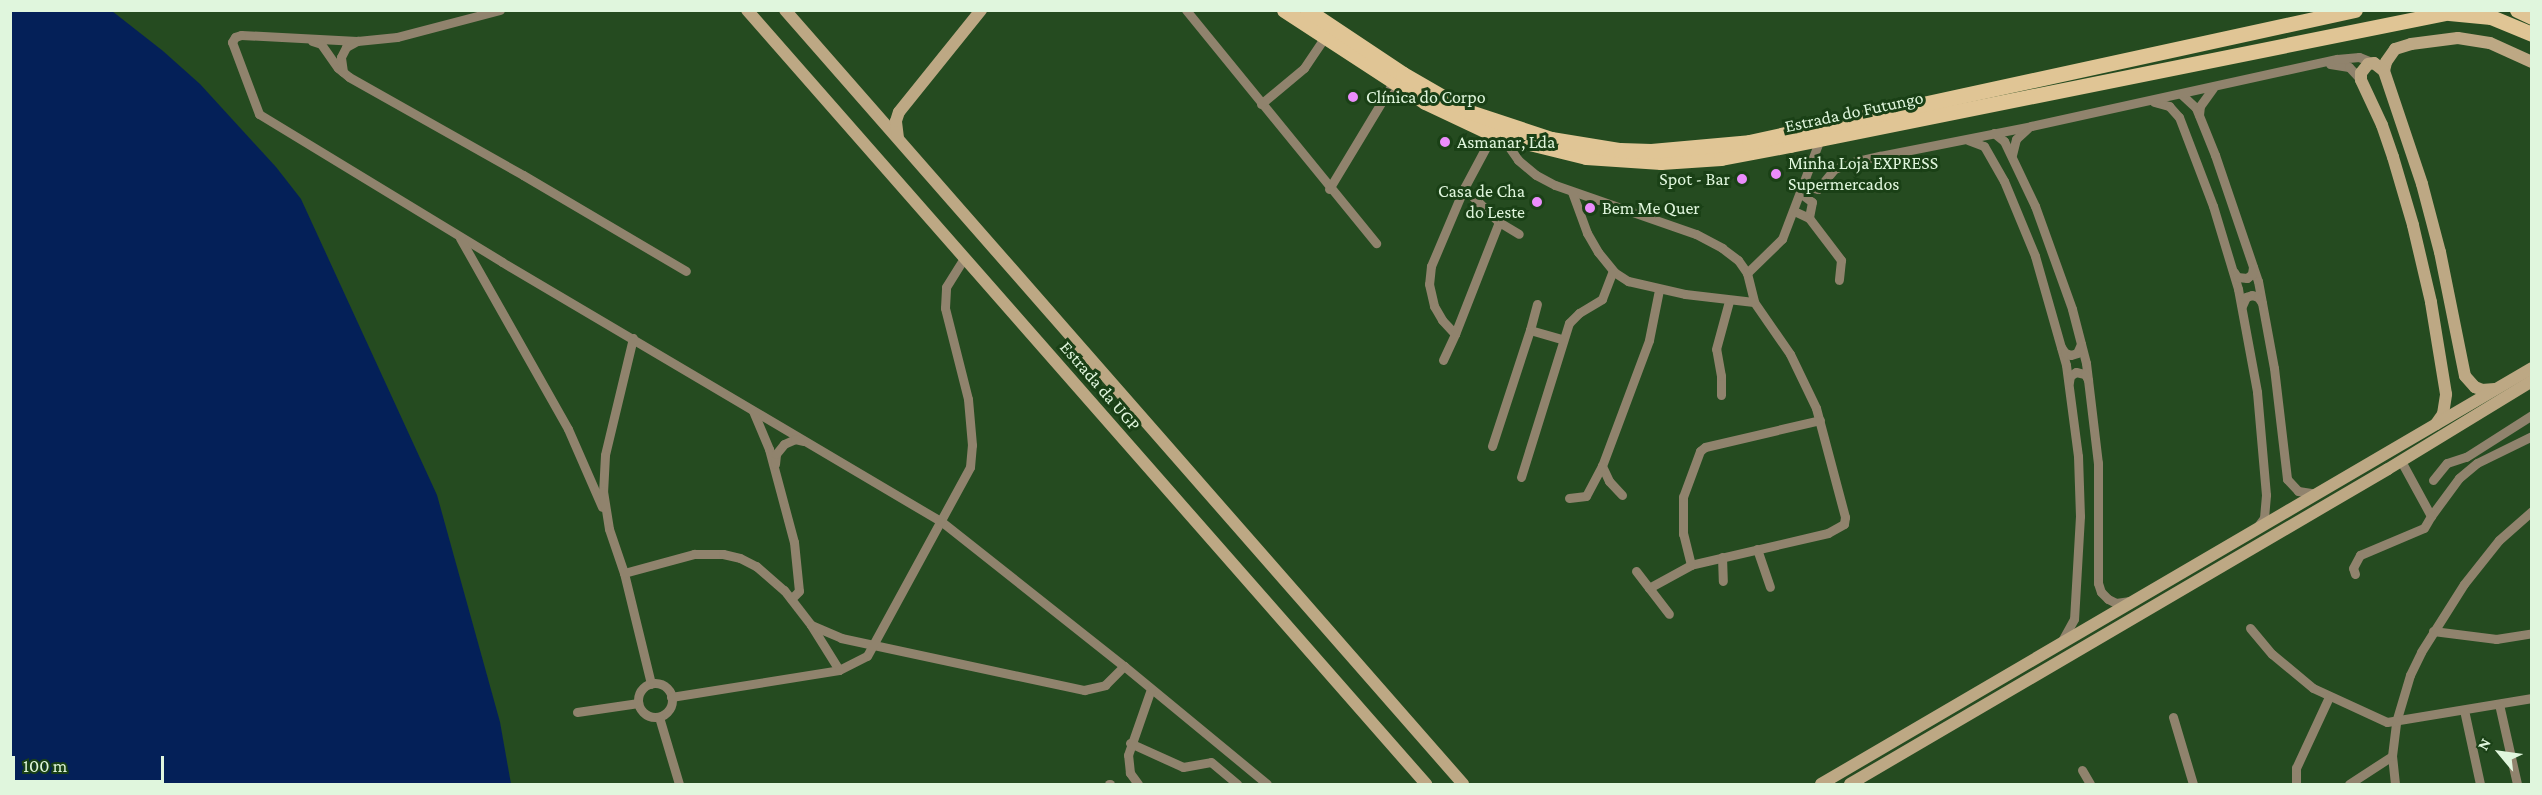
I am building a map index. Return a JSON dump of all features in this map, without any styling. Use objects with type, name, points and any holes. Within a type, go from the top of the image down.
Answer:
[{"type":"main road","name":"Estrada do Futungo","points":[[1284,10],[1425,102],[1498,136],[1569,154],[1640,162],[1701,160],[1820,139],[2454,12],[2491,17],[2532,34]]},
{"type":"main road","name":"Estrada do Futungo","points":[[1307,10],[1403,74],[1467,111],[1530,133],[1569,143],[1651,151],[1749,142],[2329,18],[2355,10]]},
{"type":"main road","points":[[2517,10],[2532,17]]},
{"type":"street","points":[[500,10],[397,37],[357,41],[235,37],[234,47],[259,114],[459,236],[942,522],[1124,666],[1267,784]]},
{"type":"street","name":"Estrada da UGP","points":[[747,10],[1426,784]]},
{"type":"street","points":[[785,10],[1463,784]]},
{"type":"street","points":[[897,138],[896,121],[905,103],[981,10]]},
{"type":"street","points":[[1186,10],[1329,189],[1376,243]]},
{"type":"street","points":[[1261,104],[1304,68],[1325,37]]},
{"type":"street","points":[[2361,80],[2364,67],[2379,67],[2386,62],[2395,49],[2411,44],[2458,38],[2490,43],[2532,62]]},
{"type":"street","points":[[309,40],[321,44],[344,72],[686,271]]},
{"type":"street","points":[[344,72],[341,57],[346,47],[357,41]]},
{"type":"street","points":[[1801,189],[1818,189],[1834,170],[1853,162],[2352,57],[2379,67],[2427,201],[2465,376],[2475,387],[2482,390],[2496,389]]},
{"type":"street","points":[[2324,64],[2349,67],[2361,80],[2382,125],[2408,207],[2431,302],[2446,394],[2444,414],[2431,429]]},
{"type":"street","points":[[1329,189],[1394,83]]},
{"type":"street","points":[[2199,115],[2200,106],[2213,88]]},
{"type":"street","points":[[2181,94],[2199,115],[2231,196],[2253,267],[2274,368],[2287,479],[2291,486],[2307,494],[2324,491]]},
{"type":"street","points":[[2179,117],[2181,94]]},
{"type":"street","points":[[2150,101],[2169,106],[2179,117],[2213,206],[2242,306],[2257,392],[2266,495],[2264,518],[2245,537]]},
{"type":"street","points":[[870,107],[879,113],[888,113],[905,103]]},
{"type":"street","points":[[2012,155],[2016,139],[2031,126]]},
{"type":"street","points":[[1994,133],[2004,141],[2012,155],[2056,258],[2081,344],[2088,380],[2098,463],[2098,583],[2101,592],[2116,603],[2127,603],[2146,595]]},
{"type":"street","points":[[1993,160],[1991,150],[1994,133]]},
{"type":"street","points":[[1455,334],[1434,306],[1429,284],[1431,266],[1464,188],[1498,136],[1518,160],[1536,175],[1572,192],[1696,234],[1738,260],[1747,273],[1754,302],[1790,354],[1820,420],[1845,517],[1844,524],[1828,533],[1691,565],[1649,588]]},
{"type":"street","points":[[1747,273],[1782,239],[1820,139]]},
{"type":"street","points":[[1963,140],[1984,146],[1993,160],[2035,256],[2069,382],[2078,456],[2079,546],[2074,619],[2067,636],[2052,650]]},
{"type":"street","points":[[1464,188],[1499,222],[1519,234]]},
{"type":"street","points":[[1801,189],[1812,202],[1809,218]]},
{"type":"street","points":[[1572,192],[1587,233],[1598,252],[1613,271],[1628,281],[1659,290],[1729,301],[1754,302]]},
{"type":"street","points":[[2408,207],[2412,212],[2422,212],[2427,201]]},
{"type":"street","points":[[1794,212],[1809,218],[1841,260],[1839,280]]},
{"type":"street","points":[[1443,360],[1499,222]]},
{"type":"street","points":[[2417,242],[2418,235],[2426,230],[2433,232],[2436,237]]},
{"type":"street","points":[[459,236],[568,429],[594,486],[624,573],[651,684]]},
{"type":"street","points":[[671,697],[839,670],[867,656],[970,467],[972,446],[968,399],[945,308],[946,287],[964,258]]},
{"type":"street","points":[[2234,272],[2244,279],[2252,274],[2253,267]]},
{"type":"street","points":[[1521,477],[1562,339],[1569,323],[1578,313],[1602,299],[1613,271]]},
{"type":"street","points":[[1569,498],[1586,496],[1602,466],[1649,340],[1659,290]]},
{"type":"street","points":[[2242,306],[2244,300],[2252,295],[2258,297],[2262,303]]},
{"type":"street","points":[[1721,395],[1716,350],[1729,301]]},
{"type":"street","points":[[1492,446],[1537,304]]},
{"type":"street","points":[[1530,330],[1562,339]]},
{"type":"street","points":[[609,529],[603,492],[605,455],[633,338]]},
{"type":"street","points":[[2061,347],[2065,353],[2071,355],[2078,352],[2081,344]]},
{"type":"street","points":[[1821,784],[2532,368]]},
{"type":"street","points":[[2069,382],[2070,376],[2076,372],[2085,374],[2088,380]]},
{"type":"street","points":[[1850,784],[2401,461],[2532,381]]},
{"type":"street","points":[[747,405],[756,415],[762,427],[794,542],[800,591],[791,599]]},
{"type":"street","points":[[2433,480],[2447,463],[2466,456],[2532,415]]},
{"type":"street","points":[[1691,565],[1683,534],[1683,497],[1700,451],[1705,447],[1820,420]]},
{"type":"street","points":[[2355,574],[2353,568],[2360,555],[2424,528],[2459,478],[2477,463],[2532,436]]},
{"type":"street","points":[[774,467],[776,454],[784,444],[795,439],[809,442]]},
{"type":"street","points":[[2466,456],[2469,470]]},
{"type":"street","points":[[2401,461],[2431,516]]},
{"type":"street","points":[[1602,466],[1609,481],[1622,495]]},
{"type":"street","points":[[2395,784],[2392,756],[2396,722],[2410,675],[2448,607],[2499,540],[2532,511]]},
{"type":"street","points":[[1757,549],[1770,587]]},
{"type":"street","points":[[624,573],[694,554],[723,554],[740,558],[756,566],[791,599],[811,625],[839,670]]},
{"type":"street","points":[[1722,557],[1723,581]]},
{"type":"street","points":[[1636,572],[1669,614]]},
{"type":"street","points":[[811,625],[841,639],[1084,690],[1105,685],[1124,666]]},
{"type":"street","points":[[2250,628],[2297,678],[2329,698],[2377,720],[2396,722],[2532,698]]},
{"type":"street","points":[[2433,631],[2496,639],[2532,633]]},
{"type":"street","points":[[651,684],[662,685],[671,697],[670,707],[659,717],[643,713],[638,703],[639,693],[651,684]]},
{"type":"street","points":[[1138,784],[1128,765],[1130,743],[1151,689]]},
{"type":"street","points":[[2296,784],[2296,768],[2329,698]]},
{"type":"street","points":[[577,712],[638,703]]},
{"type":"street","points":[[2499,704],[2517,784]]},
{"type":"street","points":[[2464,710],[2480,784]]},
{"type":"street","points":[[659,717],[679,784]]},
{"type":"street","points":[[2173,717],[2193,784]]},
{"type":"street","points":[[1130,743],[1183,767],[1211,762],[1237,784]]},
{"type":"street","points":[[2349,784],[2392,756]]},
{"type":"street","points":[[2082,770],[2090,784]]},
{"type":"water","points":[[10,11],[112,11],[200,84],[276,167],[301,199],[437,495],[500,722],[511,784],[11,784]]},
{"type":"place","name":"Clínica do Corpo","points":[[1353,97]]},
{"type":"place","name":"Asmanar, Lda","points":[[1445,142]]},
{"type":"place","name":"Minha Loja EXPRESS Supermercados","points":[[1776,174]]},
{"type":"place","name":"Spot - Bar","points":[[1742,179]]},
{"type":"place","name":"Casa de Cha do Leste","points":[[1537,202]]},
{"type":"place","name":"Bem Me Quer","points":[[1590,208]]}]
